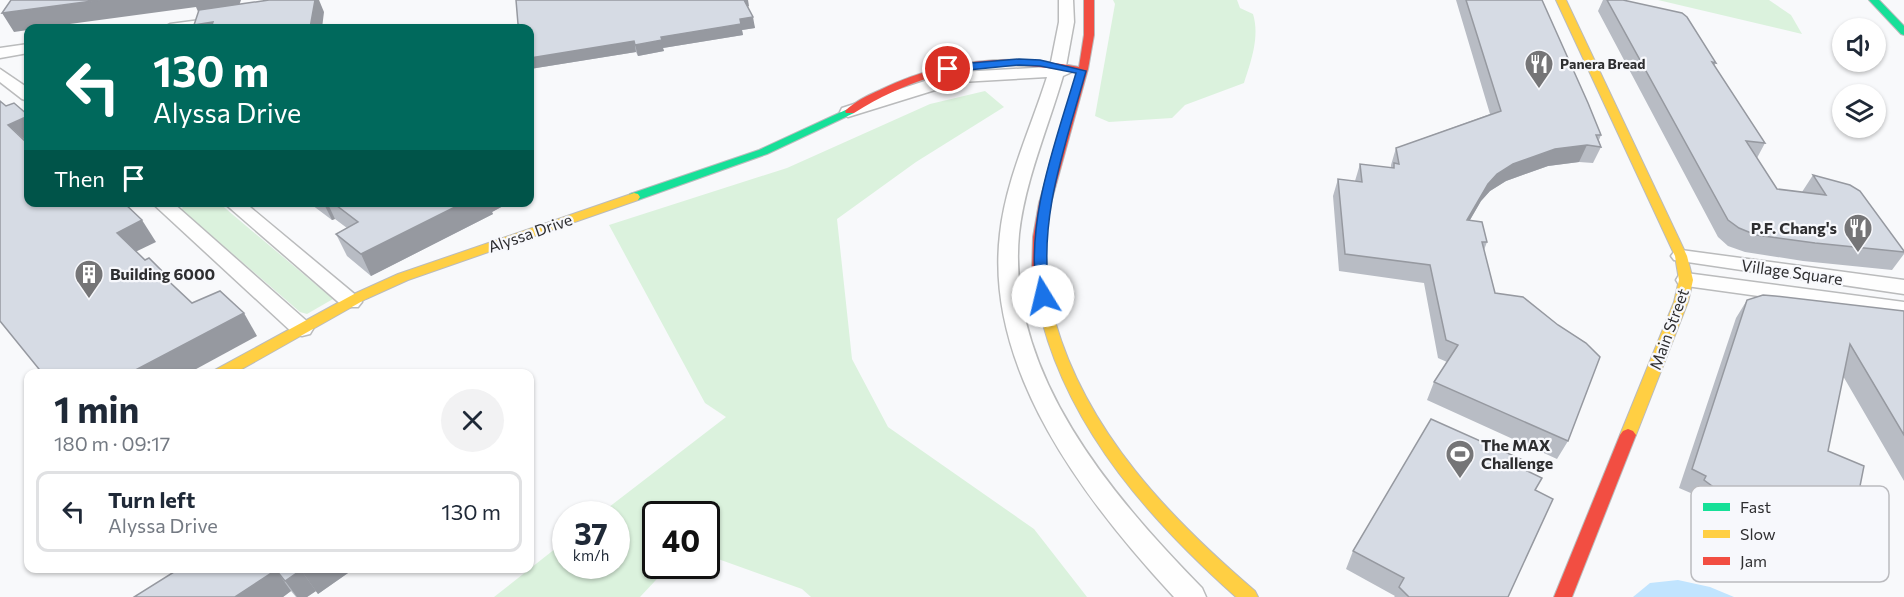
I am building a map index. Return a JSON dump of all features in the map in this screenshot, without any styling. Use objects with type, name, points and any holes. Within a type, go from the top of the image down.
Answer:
[{"type":"main road","points":[[1089,0],[1090,32],[1049,183],[1042,226],[1039,273],[1050,322],[1078,392],[1106,442],[1140,489],[1184,540],[1249,597]]},
{"type":"main road","name":"Main Street","points":[[1561,0],[1681,256],[1686,280],[1681,302],[1563,597]]},
{"type":"main road","points":[[1874,0],[1904,32]]},
{"type":"main road","name":"Alyssa Drive","points":[[229,369],[351,302],[420,271],[763,152],[848,112]]},
{"type":"street","points":[[1066,0],[1065,38],[1023,173],[1012,219],[1009,258],[1017,324],[1041,392],[1095,486],[1117,517],[1192,597]]},
{"type":"street","points":[[202,24],[242,18]]},
{"type":"street","points":[[0,53],[24,50]]},
{"type":"street","name":"Alyssa Drive","points":[[848,112],[876,106],[955,78],[995,72],[1056,69],[1081,71]]},
{"type":"street","points":[[0,74],[24,93]]},
{"type":"street","points":[[166,207],[302,329]]},
{"type":"street","points":[[237,207],[351,302]]},
{"type":"street","name":"Village Square","points":[[1681,256],[1904,286]]},
{"type":"street","name":"Village Square","points":[[1686,280],[1904,309]]},
{"type":"green space","points":[[1113,0],[1237,0],[1240,8],[1253,14],[1256,31],[1254,49],[1244,83],[1185,105],[1172,118],[1109,122],[1095,116],[1115,4]]},
{"type":"green space","points":[[1658,0],[1769,0],[1791,15],[1802,34]]},
{"type":"green space","points":[[985,91],[1004,107],[916,162],[837,219],[852,359],[888,427],[1034,529],[1087,597],[811,597],[802,589],[720,560],[720,501],[642,501],[642,579],[657,579],[640,597],[494,597],[524,573],[534,573],[534,565],[552,551],[552,579],[630,579],[630,501],[617,501],[726,417],[705,403],[609,225],[787,168],[930,104]]},
{"type":"green space","points":[[182,207],[224,207],[333,299],[307,314],[300,312],[182,210]]},
{"type":"water","points":[[1678,580],[1710,587],[1734,597],[1633,597],[1650,583]]},
{"type":"building","points":[[11,0],[100,0],[2,13]]},
{"type":"building","points":[[269,0],[315,0],[311,24],[212,24],[213,22],[194,24],[199,10]]},
{"type":"building","points":[[516,0],[744,0],[753,17],[740,19],[741,24],[661,37],[662,40],[635,45],[634,41],[534,57],[534,24],[518,24]]},
{"type":"building","points":[[1466,0],[1542,0],[1601,135],[1596,135],[1601,147],[1587,145],[1555,149],[1513,164],[1497,174],[1488,184],[1467,220],[1482,222],[1487,242],[1482,242],[1495,293],[1523,297],[1558,325],[1586,343],[1600,357],[1568,441],[1434,382],[1458,345],[1446,340],[1430,265],[1345,254],[1338,179],[1362,182],[1360,164],[1394,168],[1394,163],[1399,164],[1396,148],[1501,111]]},
{"type":"building","points":[[1607,0],[1623,0],[1682,13],[1687,17],[1716,63],[1712,62],[1765,143],[1746,141],[1777,189],[1826,195],[1813,175],[1850,185],[1860,191],[1904,252],[1756,235],[1739,228],[1728,220]]},
{"type":"building","name":"Building 6000","points":[[0,101],[6,106],[14,103],[24,112],[24,118],[8,125],[24,140],[24,207],[128,207],[142,220],[117,233],[145,260],[149,258],[163,272],[160,273],[192,303],[220,291],[244,313],[138,369],[39,369],[0,321]]},
{"type":"building","points":[[338,207],[455,207],[361,254],[336,234],[358,222]]},
{"type":"building","points":[[1763,295],[1904,311],[1904,435],[1850,344],[1828,451],[1864,466],[1860,486],[1712,486],[1704,480],[1706,476],[1692,469],[1747,300]]},
{"type":"building","points":[[1431,419],[1523,460],[1519,467],[1542,478],[1535,490],[1553,499],[1508,597],[1409,597],[1399,587],[1404,578],[1353,551]]},
{"type":"building","points":[[172,573],[271,573],[235,597],[134,597]]},
{"type":"building","points":[[278,573],[297,573],[285,581]]},
{"type":"traffic: fast","points":[[1874,0],[1904,32]]},
{"type":"traffic: fast","points":[[634,197],[763,152],[850,111]]},
{"type":"traffic: slow","points":[[1561,0],[1681,256],[1686,280],[1681,302],[1628,435]]},
{"type":"traffic: slow","points":[[229,369],[361,296],[403,277],[634,197]]},
{"type":"traffic: slow","points":[[1039,272],[1048,321],[1064,367],[1086,411],[1113,454],[1143,493],[1177,531],[1249,597]]},
{"type":"traffic: jam","points":[[1039,272],[1039,237],[1045,203],[1083,69],[1089,35],[1089,0]]},
{"type":"traffic: jam","points":[[850,111],[893,87],[941,71],[966,66],[991,62],[1040,63],[1081,71]]},
{"type":"traffic: jam","points":[[1563,597],[1628,435]]},
{"type":"place","name":"Panera Bread","points":[[1539,90]]},
{"type":"place","name":"P.F. Chang's","points":[[1858,254]]},
{"type":"place","name":"Building 6000","points":[[89,300]]},
{"type":"place","name":"The MAX Challenge","points":[[1460,480]]},
{"type":"route","points":[[948,69],[966,65],[1019,62],[1040,63],[1081,71],[1049,183],[1038,265],[1043,296]]}]
